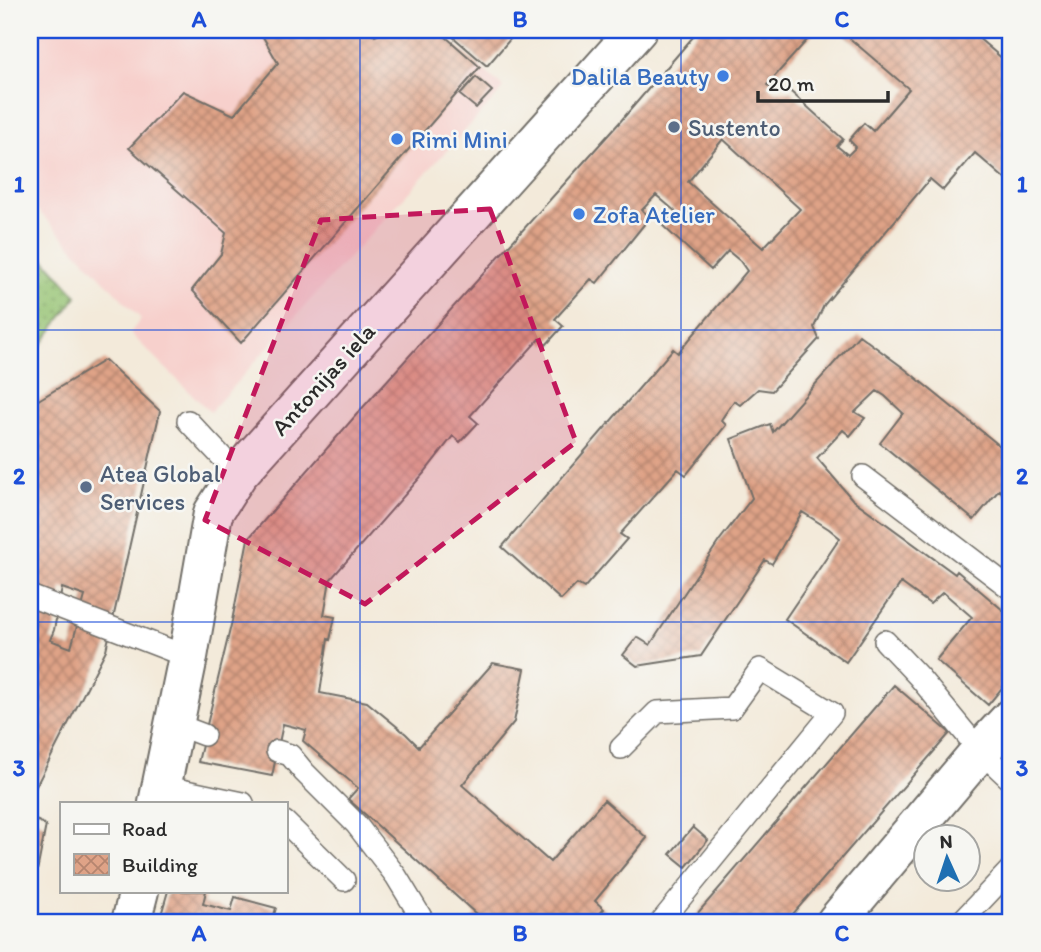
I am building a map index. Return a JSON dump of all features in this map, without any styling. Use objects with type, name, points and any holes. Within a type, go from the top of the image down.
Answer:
[{"type":"street","name":"Antonijas iela","points":[[160,795],[190,729],[188,657],[213,513],[238,474],[634,31]]},
{"type":"street","points":[[836,922],[1011,718]]},
{"type":"street","points":[[131,922],[139,892]]},
{"type":"lane","points":[[188,421],[238,474]]},
{"type":"lane","points":[[863,476],[1011,589]]},
{"type":"lane","points":[[30,596],[188,657]]},
{"type":"lane","points":[[885,641],[919,677],[980,751],[1011,780]]},
{"type":"lane","points":[[621,748],[657,712],[732,708],[760,668],[832,713],[661,922]]},
{"type":"lane","points":[[277,751],[290,755],[303,772],[356,824],[396,876],[425,922]]},
{"type":"lane","points":[[160,795],[233,802]]},
{"type":"lane","points":[[287,824],[344,880]]},
{"type":"lane","points":[[961,922],[1011,869]]},
{"type":"highlighted area","points":[[490,209],[576,442],[365,604],[205,520],[321,220]]},
{"type":"shaded area","points":[[30,30],[438,30],[504,88],[210,412],[130,333],[141,319],[30,202]]},
{"type":"green space","points":[[36,250],[77,296],[30,360],[30,252]]},
{"type":"building","points":[[259,30],[369,30],[375,36],[389,30],[438,30],[480,67],[241,343],[192,290],[221,254],[226,233],[129,148],[183,91],[234,115],[278,63]]},
{"type":"building","points":[[445,30],[518,30],[487,66]]},
{"type":"building","points":[[699,30],[816,30],[767,85],[775,92],[790,91],[843,139],[837,146],[848,155],[856,147],[849,140],[864,123],[873,131],[909,89],[840,30],[969,30],[1011,66],[1011,172],[1005,179],[975,153],[943,190],[930,179],[824,305],[814,327],[819,339],[772,391],[758,389],[740,405],[734,401],[721,420],[726,425],[686,475],[678,469],[620,534],[627,539],[584,588],[577,584],[561,600],[502,547],[673,349],[678,353],[747,271],[728,251],[711,270],[663,226],[676,212],[656,195],[642,210],[650,217],[597,283],[591,279],[555,319],[563,326],[546,345],[539,339],[470,416],[478,423],[460,442],[453,436],[330,580],[324,615],[335,617],[330,640],[328,639],[320,693],[367,702],[419,747],[493,663],[525,669],[514,722],[462,785],[550,862],[604,800],[647,838],[595,901],[604,909],[593,922],[470,922],[476,914],[348,799],[358,788],[303,741],[306,730],[283,724],[272,776],[198,762],[232,621],[248,539]],"holes":[[[723,139],[800,209],[763,248],[688,182]]]},
{"type":"building","points":[[476,77],[492,91],[476,108],[460,95]]},
{"type":"building","points":[[859,335],[1011,455],[1011,496],[1009,498],[999,490],[974,520],[880,443],[903,413],[877,391],[855,412],[865,418],[850,436],[843,430],[817,458],[852,499],[955,574],[957,571],[1011,617],[1011,677],[988,705],[936,660],[972,617],[943,592],[930,604],[901,583],[846,662],[785,619],[840,538],[802,512],[772,564],[765,560],[701,656],[637,666],[623,655],[637,637],[650,645],[719,541],[752,498],[731,439],[770,424],[773,432]]},
{"type":"building","name":"Atea Global Services","points":[[105,360],[160,411],[106,650],[32,794],[30,793],[30,405]],"holes":[[[62,588],[85,596],[71,648],[50,640]]]},
{"type":"building","points":[[894,685],[950,733],[786,922],[690,922]]},
{"type":"building","points":[[30,817],[46,825],[30,899]]},
{"type":"building","points":[[693,827],[708,840],[686,867],[670,854]]},
{"type":"building","points":[[168,892],[206,892],[203,904],[231,911],[235,897],[276,908],[272,922],[159,922]]},
{"type":"place","name":"Dalila Beauty","points":[[723,76]]},
{"type":"place","name":"Sustento","points":[[674,127]]},
{"type":"place","name":"Rimi Mini","points":[[397,139]]},
{"type":"place","name":"Zofa Atelier","points":[[579,214]]},
{"type":"place","name":"Atea Global Services","points":[[86,487]]}]
